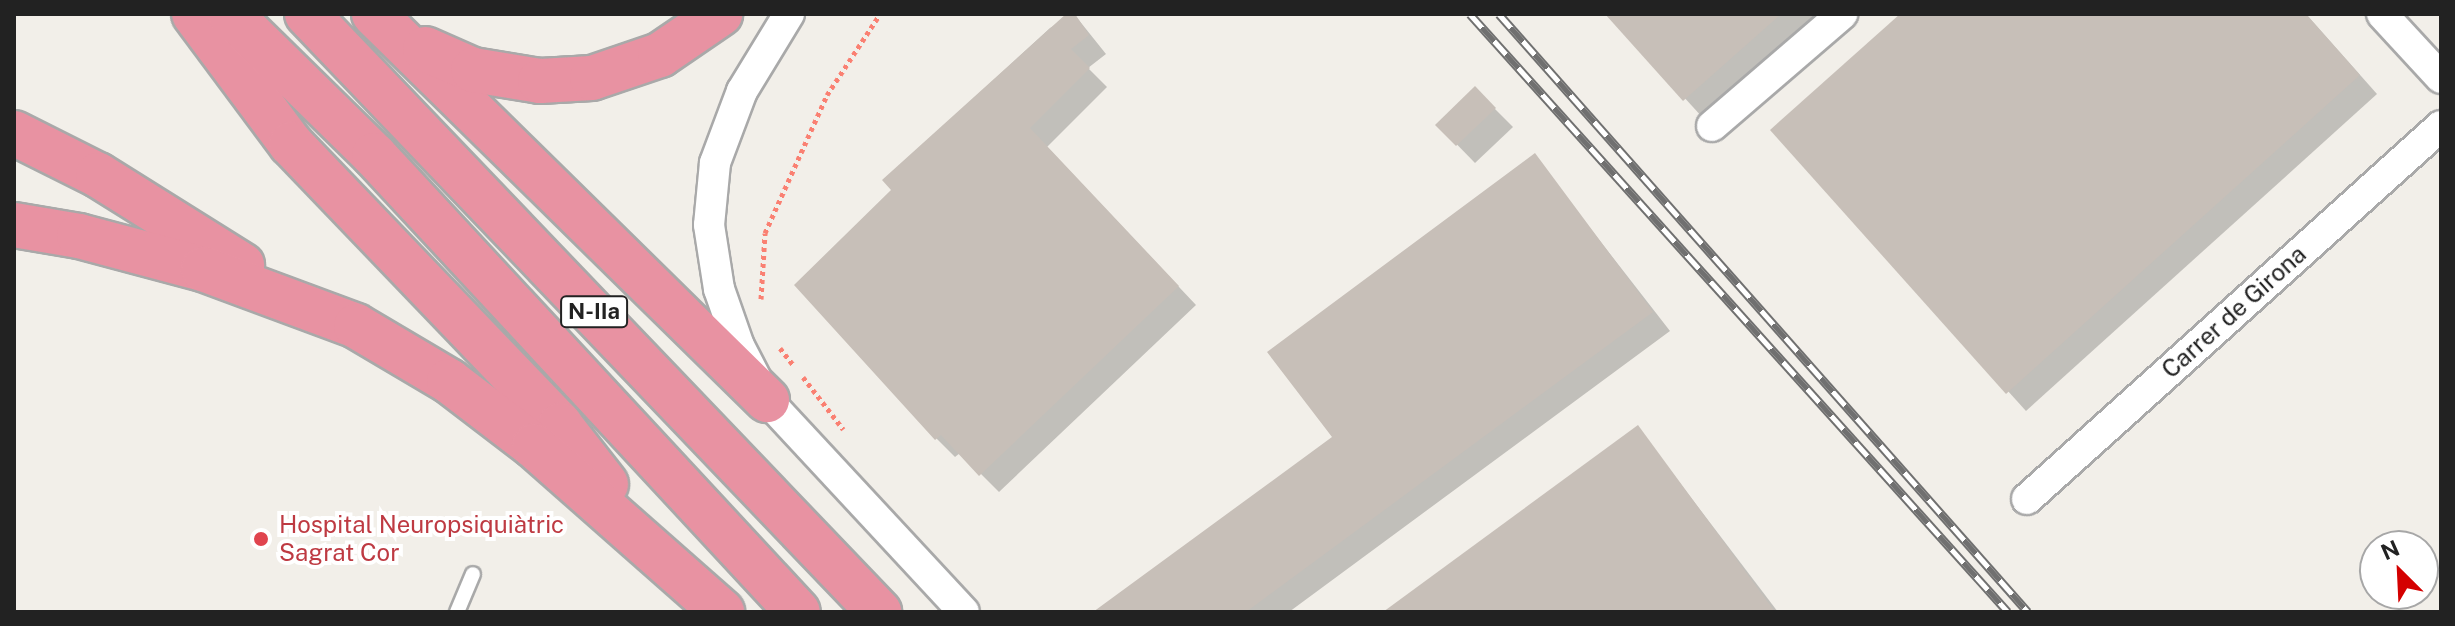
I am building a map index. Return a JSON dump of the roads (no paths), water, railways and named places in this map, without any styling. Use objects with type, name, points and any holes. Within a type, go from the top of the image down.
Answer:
[{"type":"highway","points":[[194,14],[291,144],[560,425],[674,571]]},
{"type":"highway","name":"N-IIa","points":[[230,14],[374,155],[798,612]]},
{"type":"highway","name":"N-IIa","points":[[307,14],[879,612]]},
{"type":"highway","points":[[387,27],[473,70],[540,81],[592,78],[660,55],[720,14]]},
{"type":"highway","points":[[387,27],[767,400]]},
{"type":"highway","points":[[14,133],[98,175],[319,312]]},
{"type":"highway","points":[[14,225],[79,236],[203,269],[356,326],[449,381],[534,446],[722,612]]},
{"type":"street","points":[[789,14],[736,105],[715,163],[709,225],[719,289],[739,346],[767,400],[964,612]]},
{"type":"street","points":[[1712,126],[1842,14]]},
{"type":"street","points":[[2382,14],[2441,78]]},
{"type":"street","name":"Carrer de Girona","points":[[2027,499],[2441,126]]},
{"type":"lane","points":[[457,612],[473,574]]},
{"type":"railway","points":[[1470,14],[2008,612]]},
{"type":"railway","points":[[1499,14],[2028,612]]},
{"type":"place","name":"Hospital Neuropsiquiàtric Sagrat Cor","points":[[261,539]]}]
